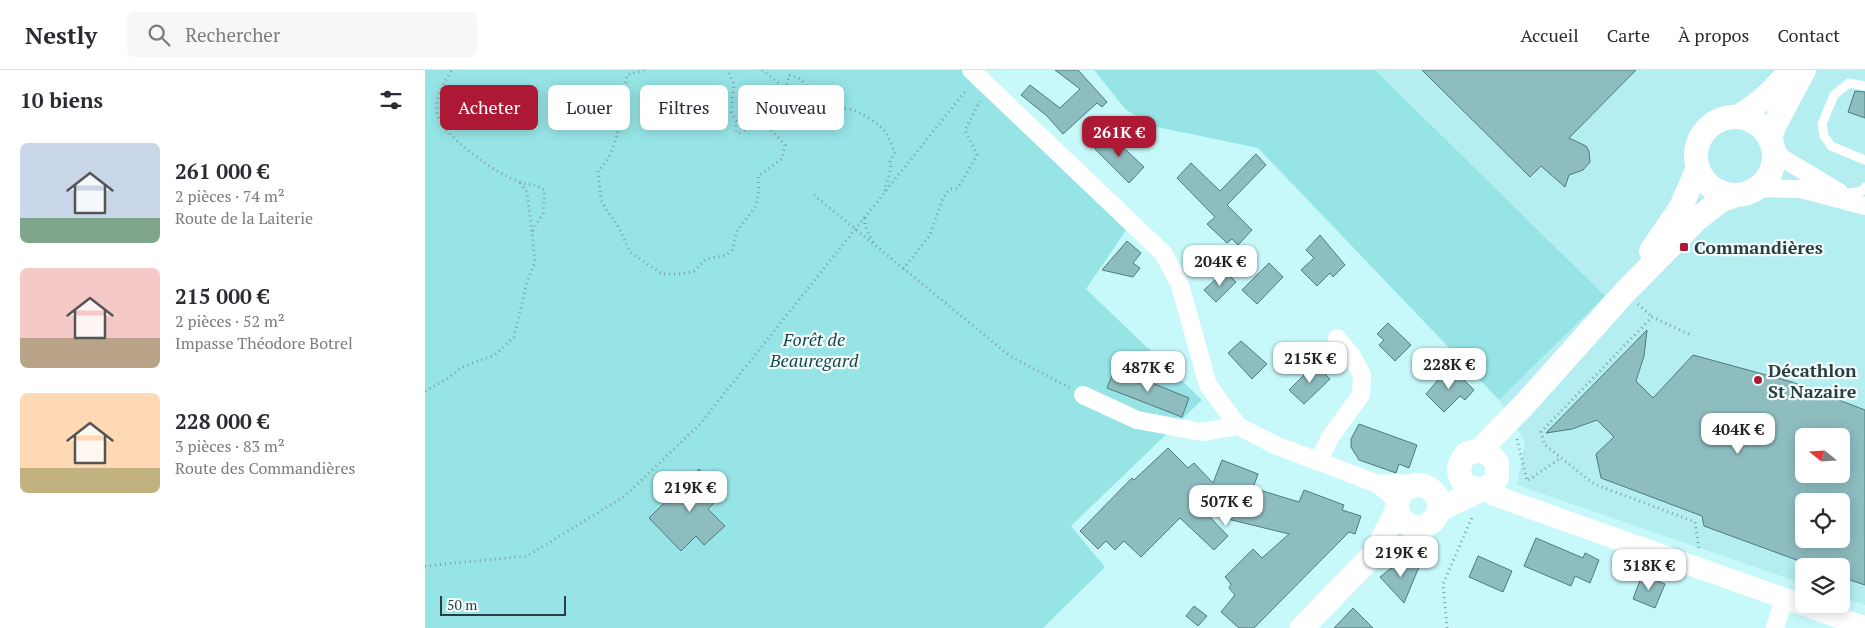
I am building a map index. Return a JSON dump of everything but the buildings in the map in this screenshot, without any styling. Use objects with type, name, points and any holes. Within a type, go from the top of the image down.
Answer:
[{"type":"main road","points":[[1747,191],[1721,192],[1707,183],[1698,168],[1696,153],[1700,139],[1711,124],[1748,112],[1771,92],[1791,70]]},
{"type":"main road","points":[[1459,466],[1461,480],[1472,490],[1488,475],[1524,405],[1630,296],[1696,220],[1720,201],[1747,191],[1768,177],[1773,163],[1771,144],[1774,126],[1804,70]]},
{"type":"main road","points":[[1737,117],[1751,120],[1762,128],[1771,144]]},
{"type":"main road","points":[[1630,296],[1681,207],[1698,168]]},
{"type":"main road","points":[[1376,552],[1407,495],[1459,466],[1467,454],[1488,475]]},
{"type":"main road","points":[[1301,628],[1376,552],[1432,522],[1439,510],[1488,475]]},
{"type":"main road","points":[[1407,495],[1436,495],[1439,510]]},
{"type":"main road","points":[[1407,495],[1405,523],[1420,527]]},
{"type":"street","points":[[974,76],[1164,254],[1181,285],[1209,385],[1238,426],[1275,445],[1377,484],[1400,483],[1407,495]]},
{"type":"street","points":[[1771,144],[1782,158],[1854,201]]},
{"type":"street","points":[[1747,191],[1801,188],[1854,201]]},
{"type":"street","points":[[1319,461],[1331,436],[1361,395],[1362,375],[1352,356],[1337,338]]},
{"type":"street","points":[[1083,395],[1137,420],[1202,432],[1238,426]]},
{"type":"street","points":[[1488,475],[1514,502],[1865,628]]},
{"type":"street","points":[[1775,628],[1784,599]]},
{"type":"lane","points":[[1865,86],[1849,83],[1834,95],[1822,124],[1824,136],[1831,146],[1865,160]]},
{"type":"lane","points":[[1854,201],[1865,187]]},
{"type":"path","points":[[452,70],[439,91],[437,114],[450,136],[495,168],[520,182],[533,183],[545,190],[543,213],[532,232]]},
{"type":"path","points":[[629,70],[613,150],[604,167],[598,170],[601,200],[617,224],[630,252],[662,274],[682,274],[694,271],[706,259],[727,255],[732,250],[737,231],[756,206],[759,190],[758,176],[782,159],[785,145],[769,128],[761,125],[752,126],[741,133],[736,132],[736,121],[731,111],[734,84],[727,70]]},
{"type":"path","points":[[627,75],[644,70]]},
{"type":"path","points":[[762,70],[786,89],[789,75],[798,77],[806,83],[816,101],[824,107],[834,110],[847,109],[856,112],[886,133],[895,152],[890,162],[891,168],[883,195]]},
{"type":"path","points":[[425,566],[527,556],[625,496],[700,424],[883,195],[974,76],[981,92],[980,101],[965,130],[977,155],[958,188],[950,189],[943,198],[930,235],[903,269]]},
{"type":"path","points":[[425,391],[447,379],[462,367],[495,355],[514,336],[527,282],[535,262],[527,192],[520,182]]},
{"type":"path","points":[[814,194],[855,230],[1010,356],[1083,395]]},
{"type":"path","points":[[865,216],[865,226],[876,247]]},
{"type":"path","points":[[1630,296],[1652,317],[1689,334]]},
{"type":"path","points":[[1652,317],[1541,432],[1545,445],[1594,484],[1695,522],[1701,568]]},
{"type":"path","points":[[1527,481],[1561,458]]},
{"type":"path","points":[[1447,628],[1443,584],[1488,475]]},
{"type":"shaded area","points":[[1375,70],[1865,70],[1865,605],[1850,600],[1850,558],[1795,558],[1795,581],[1517,485],[1525,442],[1499,400],[1605,296]]},
{"type":"green space","name":"Forêt de Beauregard","points":[[425,70],[979,70],[1131,223],[1086,289],[1202,400],[1071,526],[1105,567],[1043,628],[425,628]]},
{"type":"green space","points":[[1094,70],[1375,70],[1605,296],[1499,400],[1258,148],[1157,127],[1126,110]]},
{"type":"place","name":"Commandières","points":[[1684,247]]},
{"type":"place","name":"Décathlon St Nazaire","points":[[1758,380]]}]
